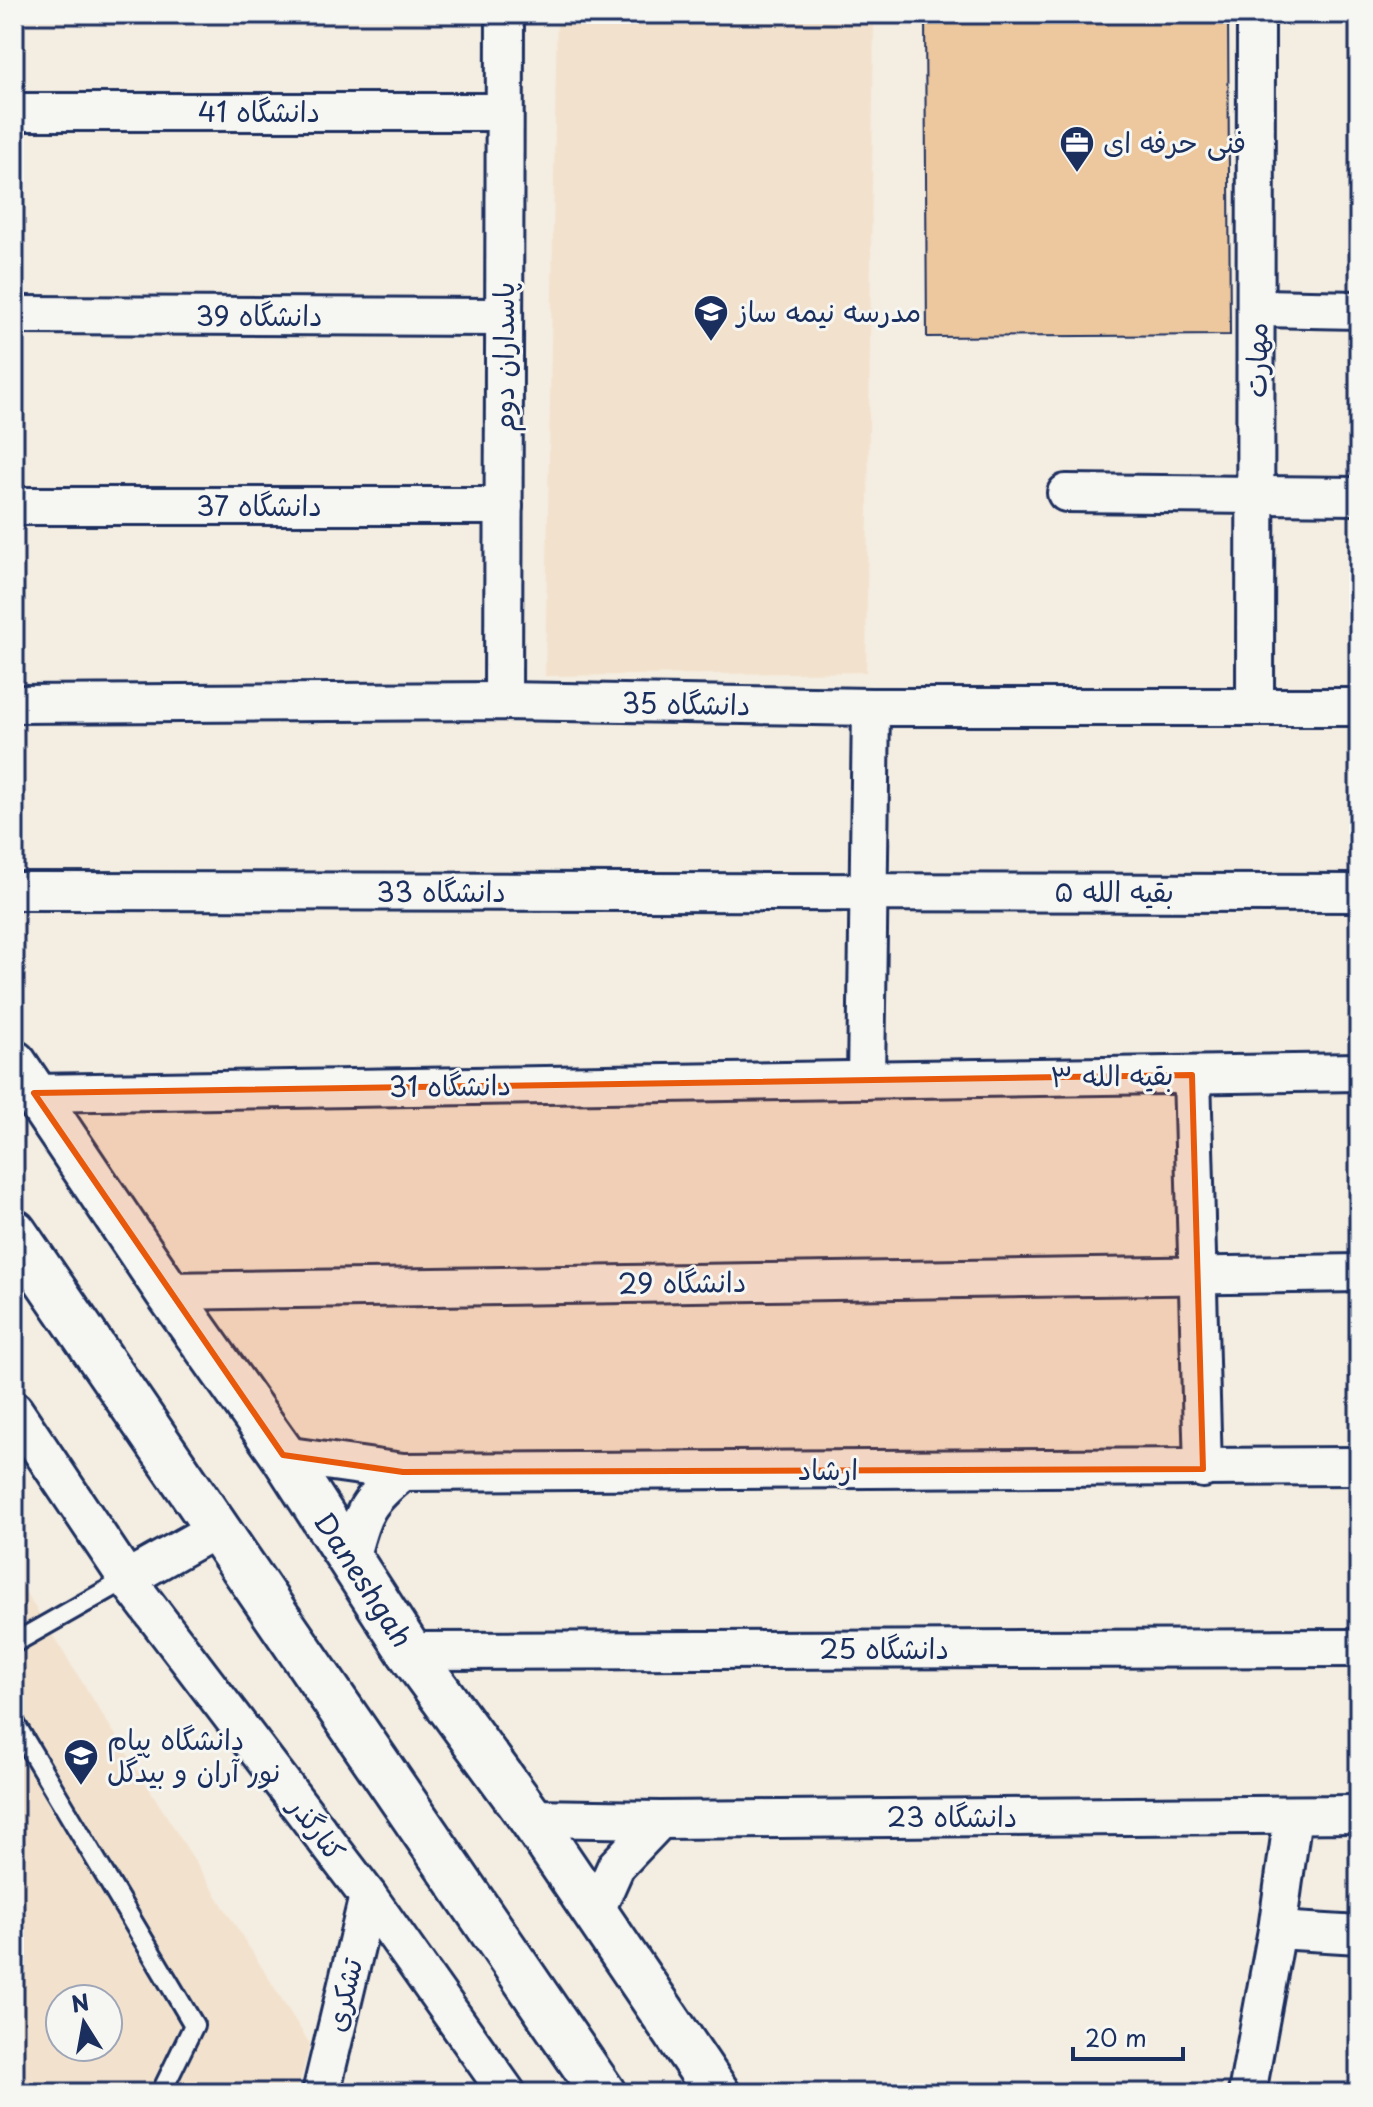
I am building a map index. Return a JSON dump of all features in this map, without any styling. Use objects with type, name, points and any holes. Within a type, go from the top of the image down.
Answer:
[{"type":"main road","name":"Daneshgah","points":[[24,1078],[167,1291],[283,1455],[409,1651],[531,1818],[717,2093]]},
{"type":"main road","points":[[14,1232],[603,2093]]},
{"type":"street","name":"پاسداران دوم","points":[[503,701],[505,14]]},
{"type":"street","name":"مهارت","points":[[1255,707],[1256,14]]},
{"type":"street","name":"دانشگاه 41","points":[[14,112],[504,112]]},
{"type":"street","points":[[1257,308],[1359,310]]},
{"type":"street","name":"دانشگاه 39","points":[[14,315],[504,317]]},
{"type":"street","points":[[1066,493],[1359,496]]},
{"type":"street","name":"دانشگاه 37","points":[[14,506],[504,506]]},
{"type":"street","name":"دانشگاه 35","points":[[14,704],[503,701],[871,707],[1359,707]]},
{"type":"street","points":[[866,1080],[871,707]]},
{"type":"street","name":"دانشگاه 33","points":[[14,891],[868,892]]},
{"type":"street","name":"بقیه الله ۵","points":[[868,892],[1359,893]]},
{"type":"street","name":"بقیه الله ۳","points":[[866,1080],[1359,1072]]},
{"type":"street","points":[[1192,1075],[1203,1469]]},
{"type":"street","name":"دانشگاه 31","points":[[24,1078],[866,1080]]},
{"type":"street","name":"دانشگاه 29","points":[[167,1291],[1359,1273]]},
{"type":"street","name":"کنارگذر","points":[[14,1410],[127,1579],[368,1896],[507,2093]]},
{"type":"street","name":"ارشاد","points":[[283,1455],[403,1472],[1359,1466]]},
{"type":"street","points":[[350,1559],[363,1514],[380,1490],[403,1472]]},
{"type":"street","points":[[127,1579],[216,1529]]},
{"type":"street","name":"دانشگاه 25","points":[[409,1651],[1359,1648]]},
{"type":"street","name":"دانشگاه 23","points":[[531,1818],[660,1820],[1359,1814]]},
{"type":"street","points":[[1247,2093],[1277,1930],[1293,1815]]},
{"type":"street","points":[[595,1913],[616,1866],[660,1820]]},
{"type":"street","name":"تشکری","points":[[321,2093],[368,1896]]},
{"type":"street","points":[[1277,1930],[1359,1935]]},
{"type":"lane","points":[[14,1643],[127,1579]]},
{"type":"lane","points":[[14,1722],[194,2025],[161,2093]]},
{"type":"highlighted area","points":[[1192,1075],[1203,1469],[403,1472],[283,1455],[34,1093],[866,1080]]},
{"type":"shaded area","name":"مدرسه نیمه ساز","points":[[557,14],[874,14],[866,672],[545,676]]},
{"type":"shaded area","name":"دانشگاه پیام نور آران و بیدگل","points":[[14,1574],[310,2044],[297,2093],[14,2093]]},
{"type":"building","name":"فنی حرفه ای","points":[[925,14],[1228,14],[1230,335],[927,337]]},
{"type":"place","name":"فنی حرفه ای","points":[[1077,174]]},
{"type":"place","name":"مدرسه نیمه ساز","points":[[711,343]]},
{"type":"place","name":"دانشگاه پیام نور آران و بیدگل","points":[[81,1787]]}]
